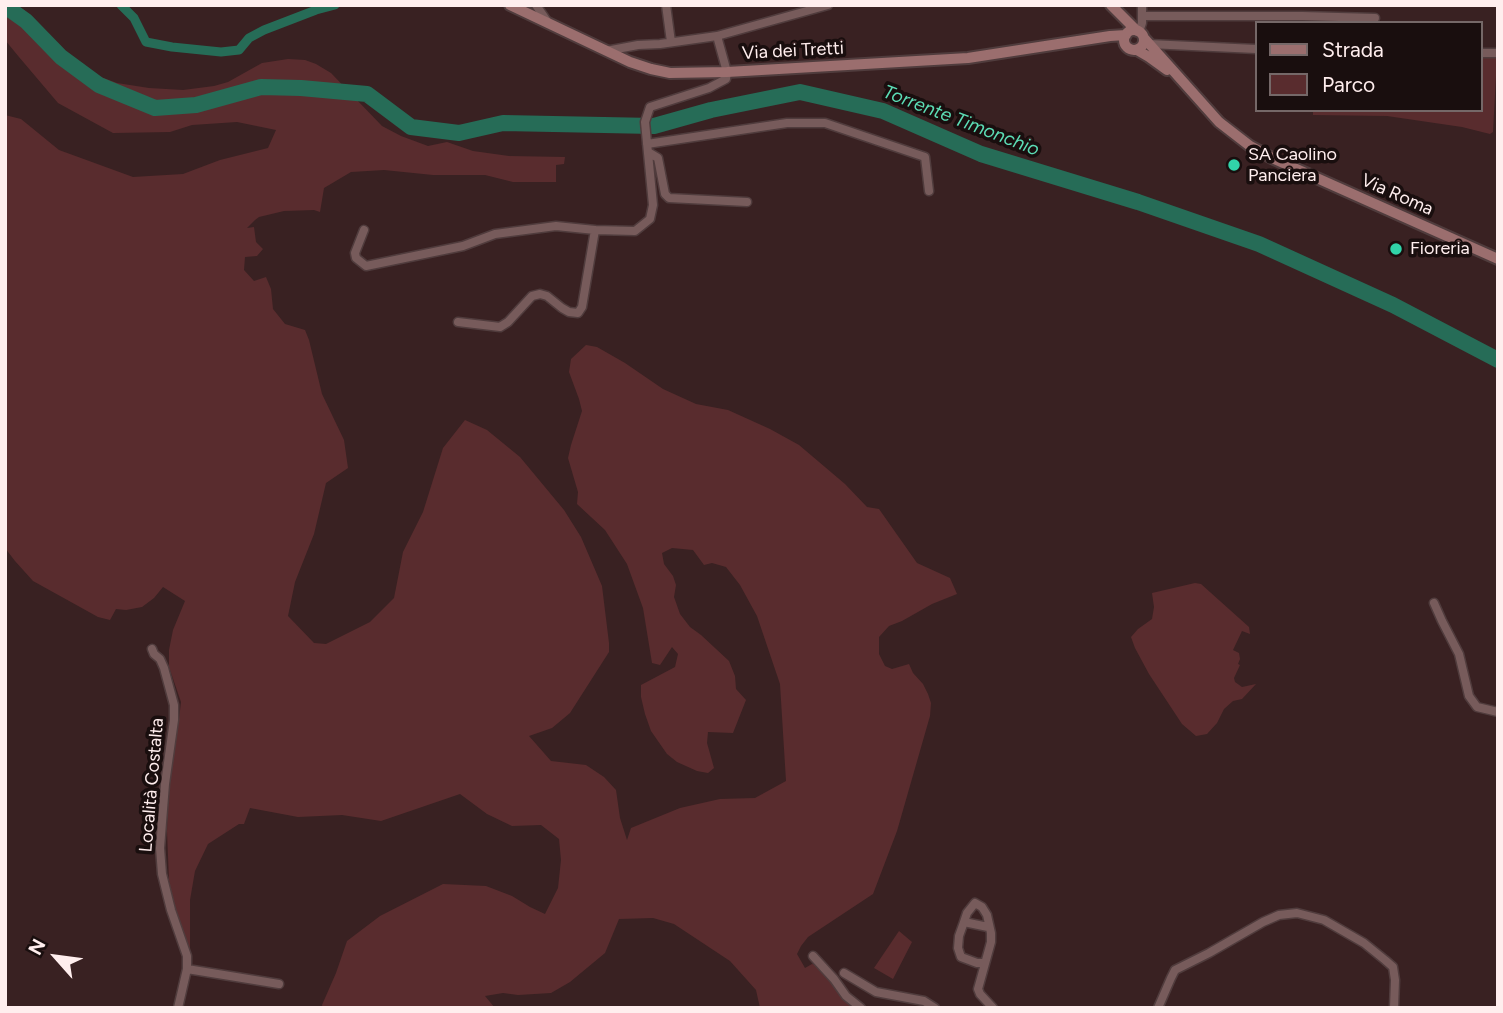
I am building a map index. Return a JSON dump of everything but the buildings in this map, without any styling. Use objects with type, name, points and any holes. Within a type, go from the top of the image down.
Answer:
[{"type":"street","name":"Via dei Tretti","points":[[510,5],[526,8],[549,23],[641,66],[670,73],[968,58],[1090,39],[1136,39]]},
{"type":"street","points":[[536,5],[549,23]]},
{"type":"street","points":[[666,5],[671,42]]},
{"type":"street","points":[[606,51],[717,36],[802,9],[828,5]]},
{"type":"street","name":"Via Roma","points":[[1111,5],[1136,39],[1185,86]]},
{"type":"street","points":[[1121,16],[1133,18],[1140,5]]},
{"type":"street","points":[[1140,5],[1142,16],[1136,39],[1178,46],[1254,48]]},
{"type":"street","points":[[1142,16],[1376,18]]},
{"type":"street","points":[[364,230],[355,253],[356,258],[366,266],[463,246],[495,233],[556,226],[635,232],[650,219],[653,205],[645,122],[650,107],[709,88],[726,79],[727,72],[717,36]]},
{"type":"street","name":"Via Roma","points":[[1136,39],[1157,56],[1160,55],[1227,130],[1262,153],[1498,259]]},
{"type":"street","points":[[1160,55],[1178,46]]},
{"type":"street","points":[[648,144],[787,123],[825,123],[925,157],[929,191]]},
{"type":"street","points":[[648,144],[658,158],[665,194],[669,198],[747,202]]},
{"type":"street","points":[[458,322],[500,327],[532,296],[540,294],[569,312],[578,313],[582,307],[595,230]]},
{"type":"street","points":[[1434,603],[1460,654],[1469,696],[1477,707],[1498,712]]},
{"type":"street","name":"Località Costalta","points":[[148,650],[162,663],[174,705],[160,848],[162,874],[187,956],[187,969],[178,1008]]},
{"type":"street","points":[[985,963],[970,961],[960,956],[958,948],[967,913],[975,903],[982,907],[987,915],[991,933],[990,942],[985,963],[978,989],[993,1008]]},
{"type":"street","points":[[1158,1008],[1175,970],[1263,922],[1279,915],[1297,913],[1324,920],[1364,943],[1393,967],[1394,1008]]},
{"type":"street","points":[[964,922],[988,927]]},
{"type":"street","points":[[813,956],[846,996],[861,1008]]},
{"type":"street","points":[[187,969],[279,984]]},
{"type":"street","points":[[844,973],[876,992],[924,1001],[935,1008]]},
{"type":"green space","points":[[5,5],[17,5],[24,10],[80,66],[117,83],[183,90],[228,82],[262,63],[288,59],[305,60],[331,73],[382,126],[401,136],[428,146],[447,142],[473,151],[509,156],[565,157],[564,164],[556,165],[556,182],[513,182],[485,175],[433,175],[384,170],[351,172],[324,188],[320,212],[284,211],[255,220],[247,228],[254,227],[256,242],[263,249],[257,256],[245,257],[244,270],[254,281],[266,277],[271,289],[273,309],[285,324],[305,330],[322,394],[344,440],[348,468],[326,483],[314,534],[295,582],[288,616],[314,643],[326,644],[370,622],[394,598],[403,552],[423,512],[443,448],[465,420],[487,430],[520,457],[564,510],[581,537],[602,586],[609,652],[570,713],[552,728],[529,736],[551,761],[586,765],[604,777],[616,790],[620,818],[627,840],[631,828],[680,808],[720,799],[755,798],[786,781],[780,684],[757,616],[740,585],[726,567],[712,563],[704,565],[693,550],[672,548],[662,553],[664,564],[676,585],[674,597],[680,614],[690,627],[729,661],[735,676],[736,689],[746,700],[733,733],[708,732],[707,743],[714,768],[708,773],[677,762],[667,754],[651,731],[641,697],[641,685],[675,667],[678,654],[672,647],[660,665],[652,663],[643,608],[627,564],[605,530],[577,504],[578,492],[568,458],[582,411],[569,372],[571,359],[586,345],[597,347],[625,363],[663,389],[696,404],[728,410],[799,445],[845,484],[867,507],[879,509],[917,563],[950,578],[957,594],[889,626],[879,637],[879,654],[885,666],[892,669],[909,664],[923,684],[931,703],[930,716],[897,831],[873,894],[808,937],[797,954],[805,968],[812,964],[818,965],[854,1005],[853,1008],[760,1008],[756,990],[730,961],[674,924],[653,918],[619,919],[605,953],[570,982],[551,993],[503,993],[485,996],[495,1008],[323,1008],[347,941],[380,916],[443,884],[486,886],[512,896],[545,914],[558,888],[561,860],[559,839],[541,825],[512,826],[487,814],[460,794],[381,821],[342,815],[298,817],[250,808],[244,824],[239,824],[208,844],[195,871],[190,900],[190,951],[178,926],[169,881],[167,831],[171,760],[181,702],[169,667],[169,650],[173,630],[185,601],[163,587],[142,607],[116,609],[110,620],[98,617],[33,581],[5,548],[5,115],[21,119],[59,150],[133,177],[183,174],[220,160],[268,148],[276,130],[237,122],[192,125],[170,132],[113,133],[58,103],[19,57],[5,40]]},
{"type":"green space","points":[[1482,57],[1497,57],[1493,132],[1490,134],[1387,116],[1313,115],[1313,112],[1482,112]]},
{"type":"green space","points":[[1201,584],[1249,627],[1250,634],[1242,631],[1233,650],[1239,653],[1240,659],[1234,678],[1242,687],[1256,684],[1242,699],[1233,701],[1224,709],[1207,734],[1196,736],[1182,724],[1149,674],[1131,637],[1152,619],[1152,593]]},
{"type":"green space","points":[[899,931],[912,942],[893,979],[874,968]]},
{"type":"waterway","points":[[121,5],[134,18],[146,42],[221,52],[239,50],[249,38],[264,30],[335,5]]},
{"type":"waterway","name":"Torrente Timonchio","points":[[5,6],[26,21],[61,57],[99,85],[155,108],[196,105],[261,87],[301,88],[367,94],[411,127],[459,133],[503,123],[654,126],[711,110],[800,92],[883,111],[981,154],[1138,202],[1259,244],[1393,305],[1498,360]]},
{"type":"place","name":"SA Caolino Panciera","points":[[1234,165]]},
{"type":"place","name":"Fioreria","points":[[1396,249]]}]
